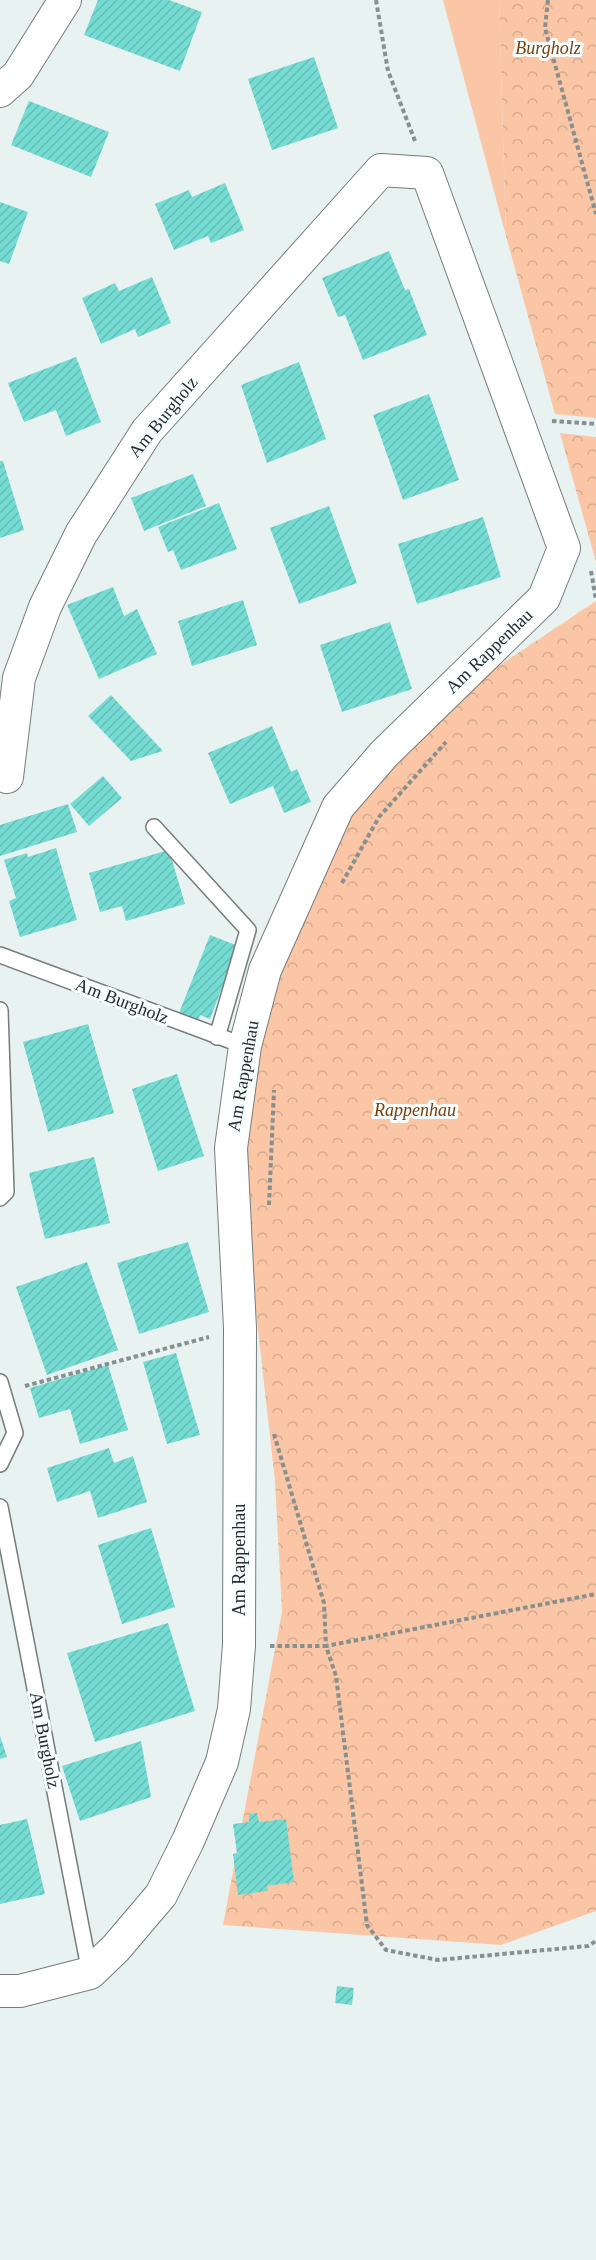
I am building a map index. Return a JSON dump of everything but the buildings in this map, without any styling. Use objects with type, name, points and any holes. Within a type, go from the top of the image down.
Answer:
[{"type":"street","points":[[0,91],[18,75],[65,0]]},
{"type":"street","name":"Am Burgholz","points":[[3,782],[19,678],[45,607],[81,534],[147,431],[381,170],[427,173]]},
{"type":"street","name":"Am Rappenhau","points":[[0,1991],[20,1991],[90,1973],[116,1948],[161,1894],[188,1841],[222,1762],[234,1709],[239,1646],[240,1328],[231,1148],[231,1041],[338,807],[384,754],[544,598],[564,548],[427,173]]},
{"type":"lane","points":[[154,827],[248,930],[231,1041]]},
{"type":"lane","name":"Am Burgholz","points":[[0,955],[231,1041]]},
{"type":"lane","points":[[0,1010],[6,1192],[0,1198]]},
{"type":"lane","points":[[0,1464],[15,1433],[2,1387]]},
{"type":"lane","name":"Am Burgholz","points":[[0,1507],[90,1973]]},
{"type":"path","points":[[376,0],[388,71],[427,173]]},
{"type":"path","points":[[548,0],[545,28],[596,214]]},
{"type":"path","points":[[517,419],[596,424]]},
{"type":"path","points":[[585,579],[590,569]]},
{"type":"path","points":[[339,888],[379,817],[449,738]]},
{"type":"path","points":[[269,1207],[270,1149],[275,1083]]},
{"type":"path","points":[[2,1387],[240,1328]]},
{"type":"path","points":[[274,1432],[324,1603],[326,1646],[336,1676],[367,1925],[386,1950],[438,1960],[588,1946],[596,1941]]},
{"type":"path","points":[[239,1646],[326,1646],[596,1594]]},
{"type":"green space","points":[[443,0],[499,0],[506,236]]},
{"type":"green space","name":"Burgholz","points":[[499,0],[596,0],[596,418],[555,414],[506,236]]},
{"type":"green space","points":[[560,433],[596,437],[596,562]]},
{"type":"green space","name":"Rappenhau","points":[[596,601],[596,1911],[501,1945],[223,1925],[282,1612],[275,1481],[230,1081],[379,746]]}]
